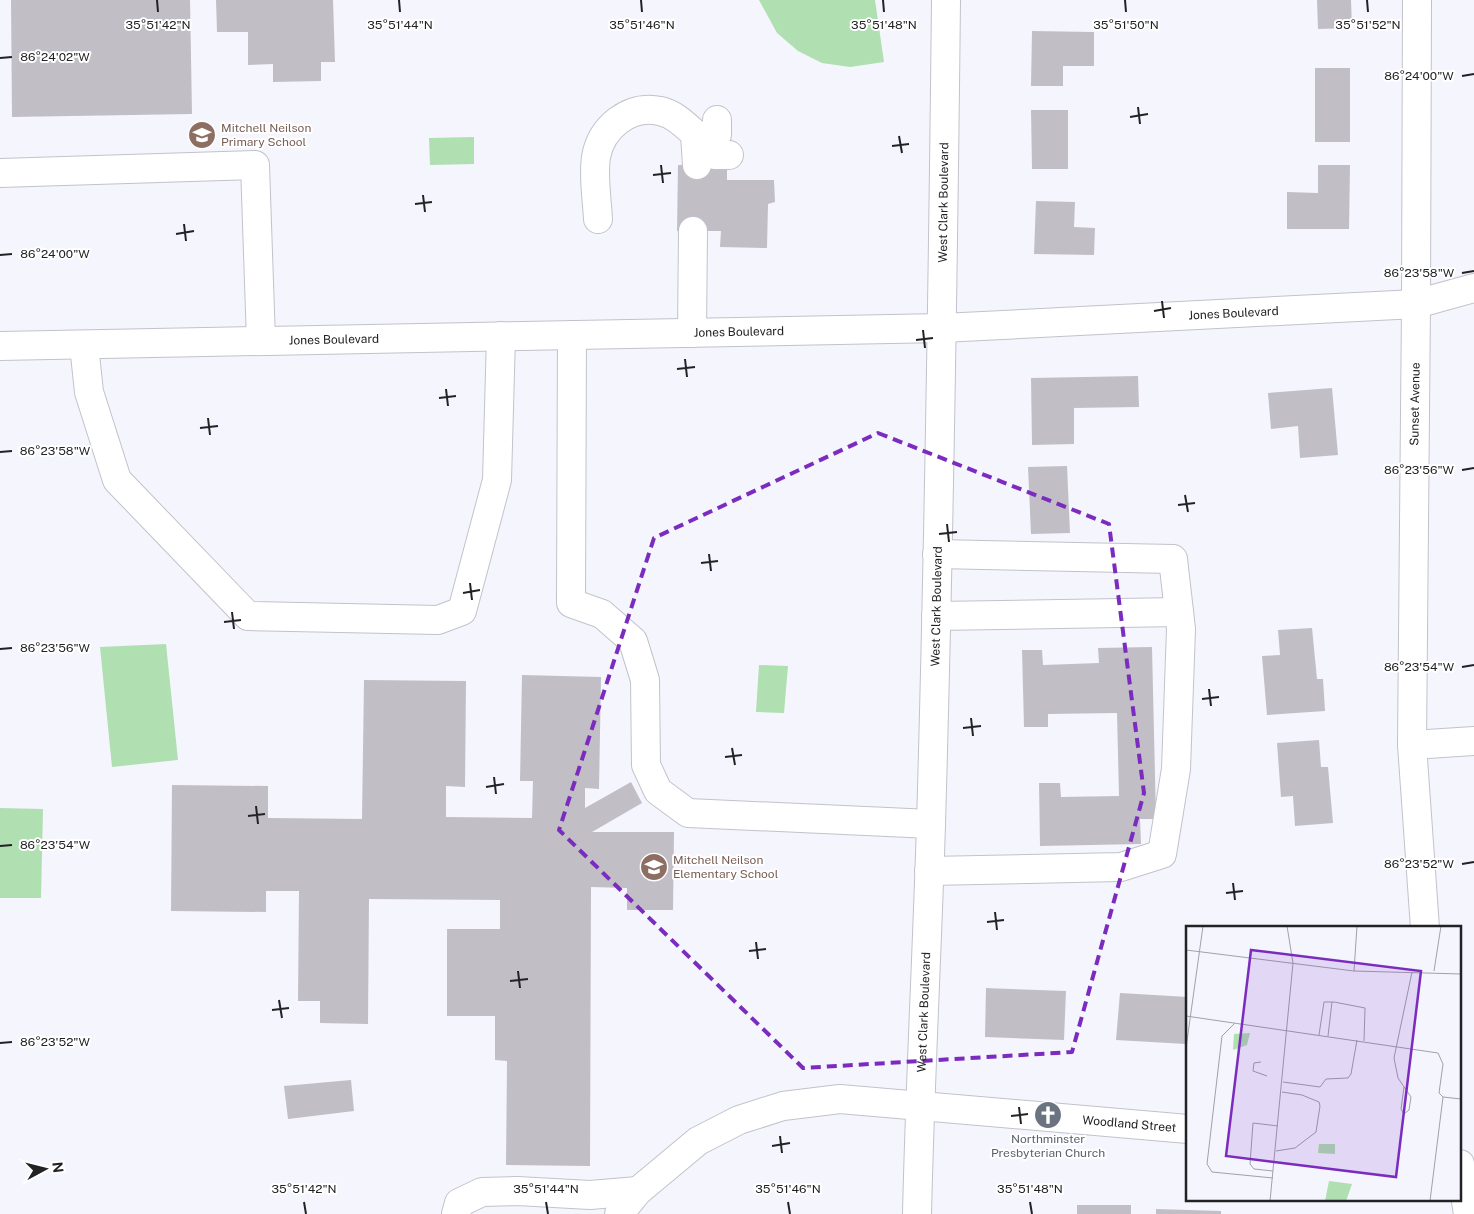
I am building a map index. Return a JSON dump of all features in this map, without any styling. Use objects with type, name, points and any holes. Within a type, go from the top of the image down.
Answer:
[{"type":"street","name":"West Clark Boulevard","points":[[917,1214],[919,1106],[931,824],[936,616],[946,0]]},
{"type":"street","name":"Sunset Avenue","points":[[1417,0],[1412,745],[1425,926]]},
{"type":"street","points":[[598,219],[596,159],[600,144],[608,129],[622,118],[641,111],[660,111],[679,120],[708,147]]},
{"type":"street","points":[[0,173],[255,165],[261,341]]},
{"type":"street","points":[[700,231],[700,332]]},
{"type":"street","name":"Jones Boulevard","points":[[0,346],[942,328],[1416,304],[1474,288]]},
{"type":"street","points":[[572,335],[571,603],[602,614],[633,641],[645,680],[646,765],[658,791],[688,813],[931,824]]},
{"type":"street","points":[[84,345],[89,392],[117,480],[248,616],[438,620],[462,611],[497,480],[501,336]]},
{"type":"street","points":[[929,871],[1121,867],[1162,854],[1176,769],[1181,630],[1173,559],[937,554]]},
{"type":"street","points":[[936,616],[1179,612]]},
{"type":"street","points":[[1412,745],[1474,741]]},
{"type":"street","name":"Woodland Street","points":[[619,1214],[638,1191],[698,1141],[739,1120],[783,1106],[840,1099],[1186,1129]]},
{"type":"street","points":[[1462,1176],[1468,1214]]},
{"type":"street","points":[[456,1214],[459,1202],[482,1192],[517,1191],[590,1195],[638,1191]]},
{"type":"highlighted area","points":[[878,433],[1109,524],[1144,793],[1072,1052],[803,1068],[559,830],[654,538]]},
{"type":"green space","points":[[759,0],[875,0],[884,62],[850,67],[822,63],[798,51],[777,33]]},
{"type":"green space","points":[[474,137],[474,164],[430,165],[429,138]]},
{"type":"green space","points":[[166,644],[178,760],[112,767],[100,647]]},
{"type":"green space","points":[[759,665],[788,666],[784,713],[756,712]]},
{"type":"green space","points":[[0,808],[43,809],[41,898],[0,898]]},
{"type":"building","name":"Mitchell Neilson Primary School","points":[[11,0],[190,0],[192,114],[12,117]]},
{"type":"building","points":[[216,0],[333,0],[335,62],[321,62],[321,81],[273,82],[273,64],[248,65],[248,32],[217,32]]},
{"type":"building","points":[[1317,0],[1351,0],[1352,28],[1318,29]]},
{"type":"building","points":[[1032,31],[1094,32],[1094,66],[1063,66],[1063,86],[1031,86]]},
{"type":"building","points":[[1315,68],[1350,68],[1350,142],[1315,142]]},
{"type":"building","points":[[1031,110],[1068,110],[1068,169],[1032,169]]},
{"type":"building","points":[[727,164],[727,180],[774,180],[775,202],[768,204],[767,248],[720,247],[721,231],[677,231],[678,165]]},
{"type":"building","points":[[1318,165],[1350,165],[1349,229],[1287,229],[1287,192],[1318,193]]},
{"type":"building","points":[[1036,201],[1075,202],[1074,227],[1095,228],[1094,255],[1034,254]]},
{"type":"building","points":[[1138,376],[1139,407],[1074,408],[1074,444],[1032,445],[1031,378]]},
{"type":"building","points":[[1332,388],[1338,455],[1300,458],[1298,426],[1271,429],[1268,393]]},
{"type":"building","points":[[1067,466],[1070,533],[1031,534],[1028,467]]},
{"type":"building","points":[[1312,628],[1317,679],[1323,679],[1325,711],[1267,715],[1262,656],[1280,655],[1278,630]]},
{"type":"building","points":[[1152,647],[1156,819],[1140,819],[1141,844],[1040,846],[1039,783],[1060,783],[1061,797],[1119,796],[1117,713],[1048,714],[1048,727],[1024,727],[1022,650],[1042,650],[1043,665],[1099,663],[1098,648]]},
{"type":"building","name":"Mitchell Neilson Elementary School","points":[[522,675],[601,677],[599,789],[585,788],[585,808],[631,782],[642,803],[592,832],[674,832],[673,910],[627,910],[627,888],[591,887],[590,1166],[506,1165],[507,1061],[495,1060],[495,1016],[447,1016],[447,929],[500,929],[500,900],[369,899],[368,1024],[320,1023],[320,1001],[298,1001],[299,891],[266,891],[266,912],[171,911],[172,785],[268,786],[268,818],[362,819],[364,680],[466,681],[465,787],[446,786],[446,817],[532,818],[533,781],[520,781]]},
{"type":"building","points":[[1319,740],[1321,767],[1328,767],[1333,823],[1295,826],[1293,796],[1281,797],[1277,743]]},
{"type":"building","points":[[986,988],[1066,991],[1064,1040],[985,1037]]},
{"type":"building","points":[[1120,993],[1186,997],[1186,1044],[1116,1040]]},
{"type":"building","points":[[351,1080],[354,1111],[288,1119],[284,1086]]},
{"type":"building","points":[[1077,1205],[1131,1205],[1131,1214],[1077,1214]]},
{"type":"building","points":[[1156,1209],[1221,1211],[1221,1214],[1156,1214]]},
{"type":"place","name":"Mitchell Neilson Primary School","points":[[202,135]]},
{"type":"place","name":"Mitchell Neilson Elementary School","points":[[654,867]]},
{"type":"place","name":"Northminster Presbyterian Church","points":[[1048,1115]]}]
